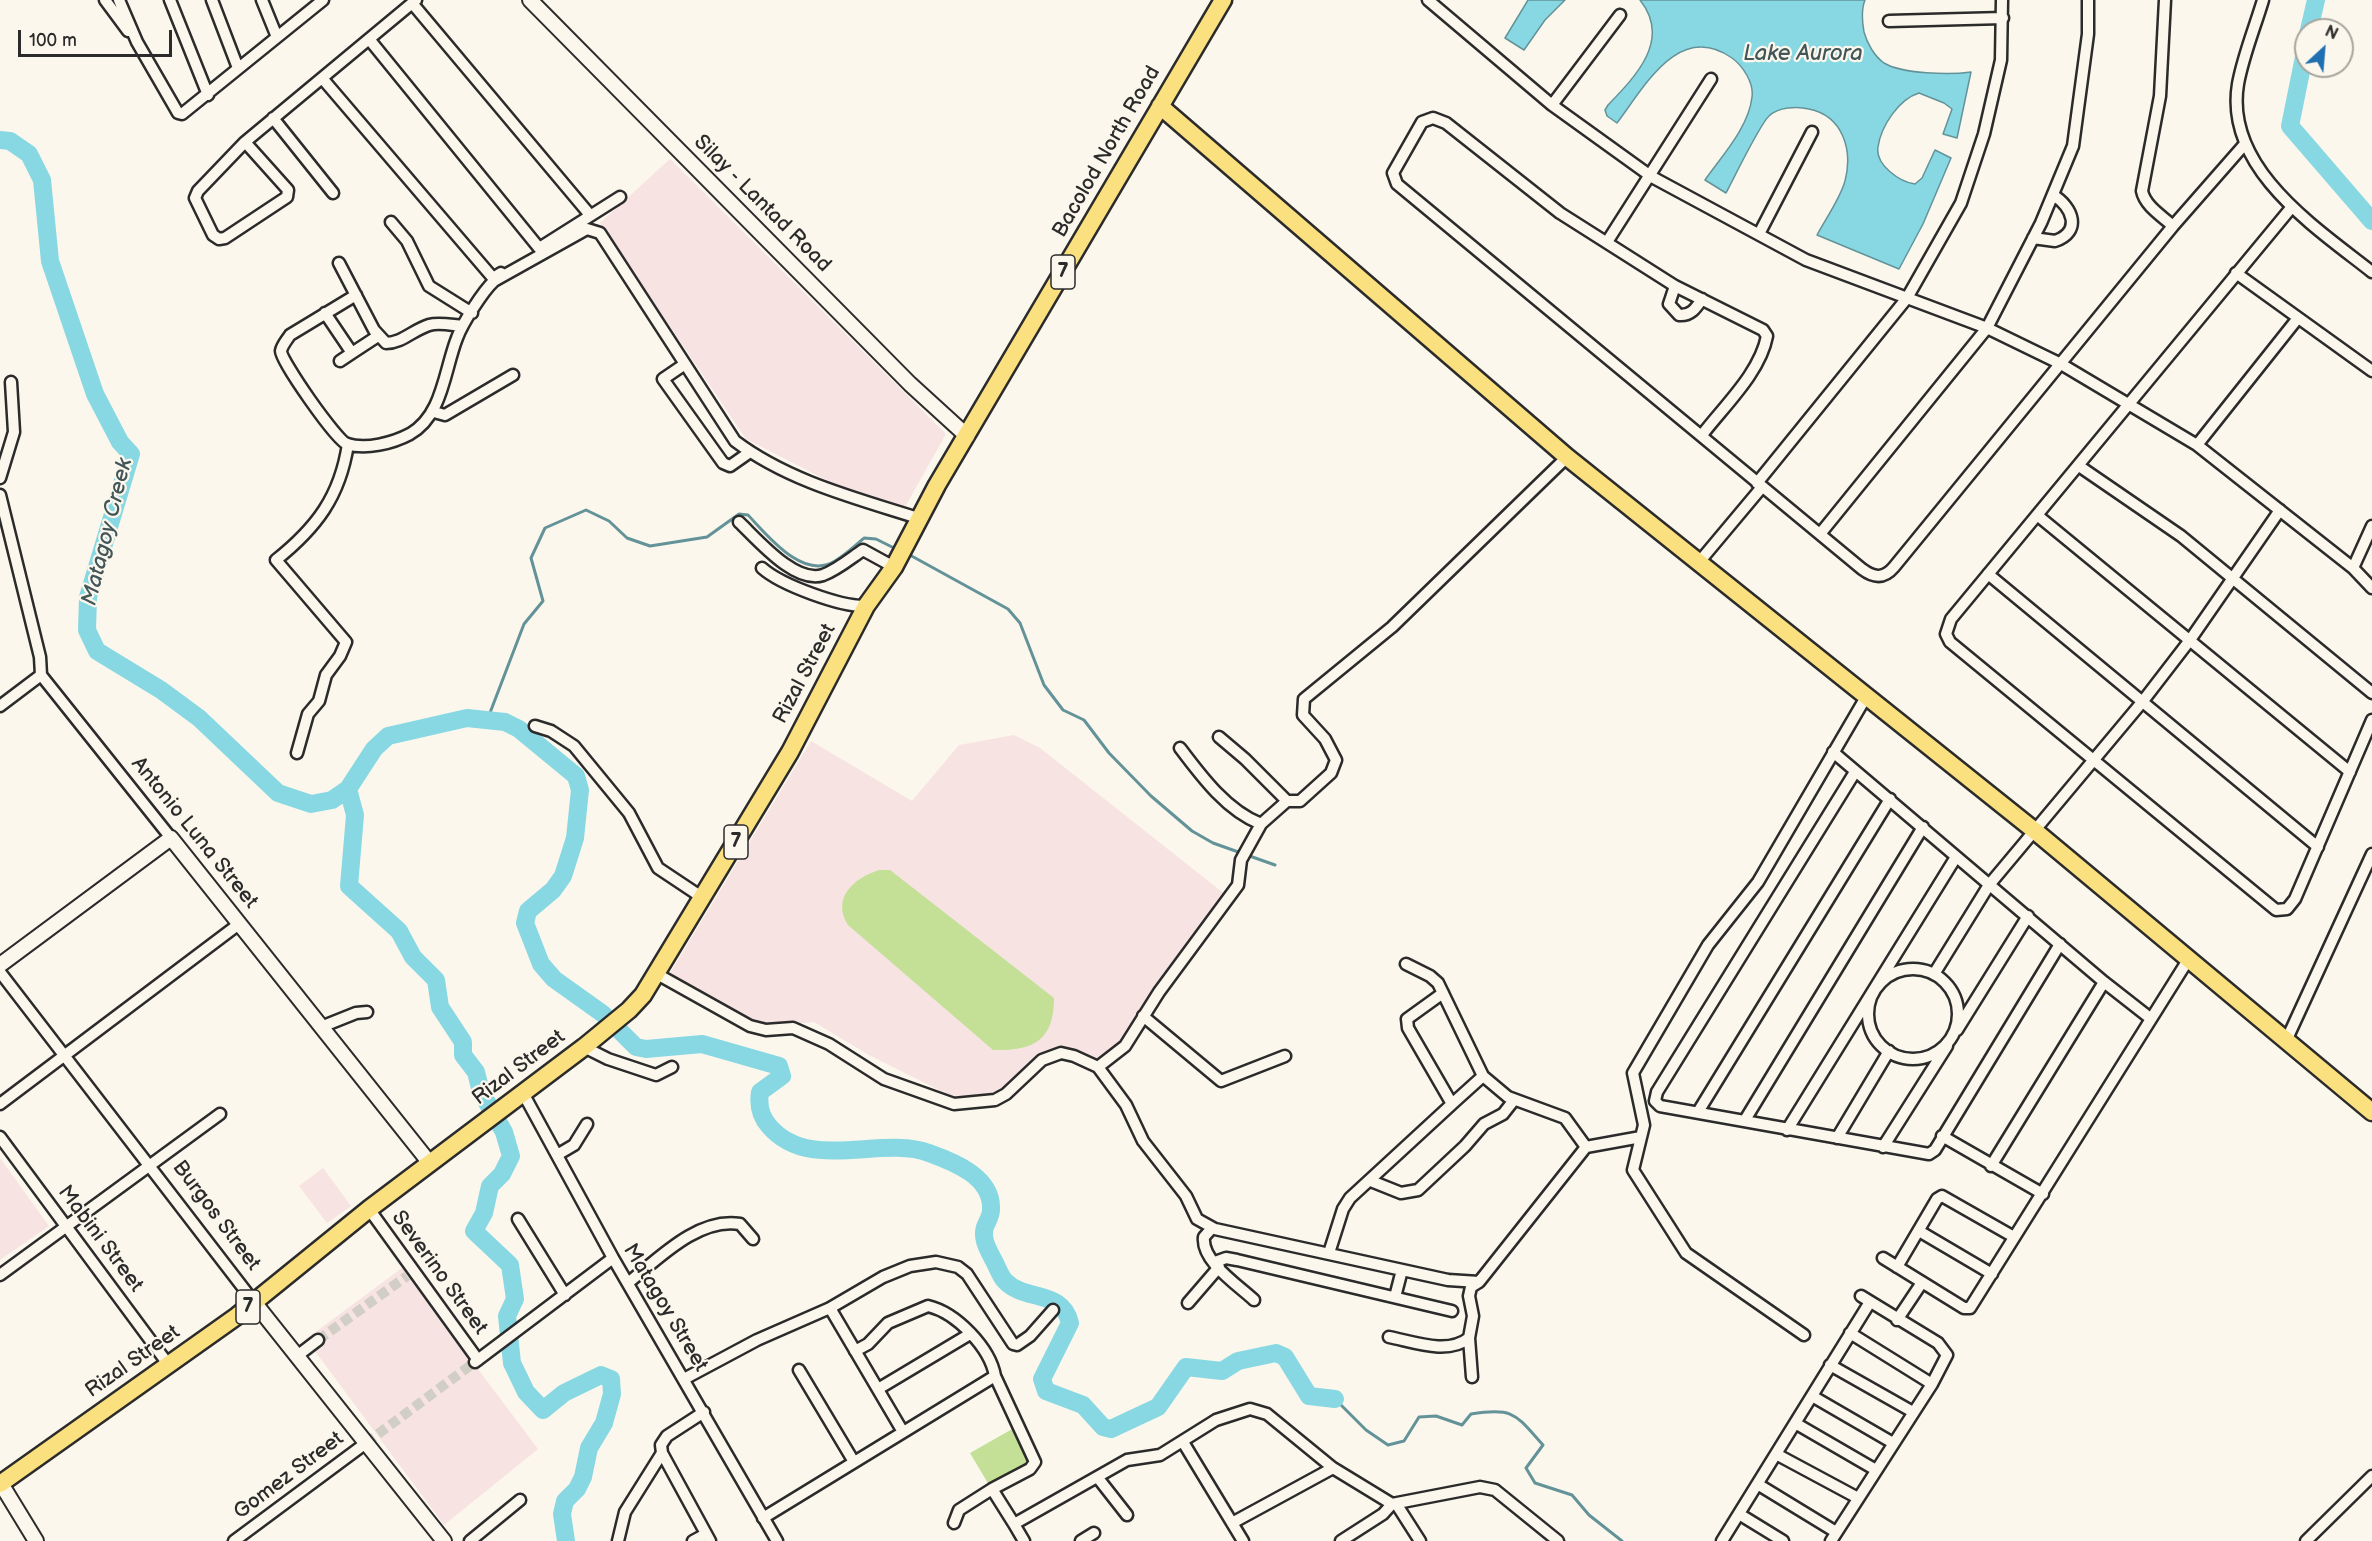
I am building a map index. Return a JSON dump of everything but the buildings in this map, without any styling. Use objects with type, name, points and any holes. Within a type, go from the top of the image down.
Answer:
[{"type":"main road","name":"Bacolod North Road","points":[[905,545],[918,518],[1223,0]]},
{"type":"main road","points":[[1160,106],[1567,457],[2035,831],[2372,1112]]},
{"type":"main road","name":"Rizal Street","points":[[0,1483],[254,1302],[429,1162],[584,1047],[629,1010],[657,974],[790,752],[866,606],[895,564],[905,545]]},
{"type":"street","points":[[105,0],[137,42]]},
{"type":"street","points":[[119,0],[137,42],[178,113],[185,114],[316,2]]},
{"type":"street","points":[[170,0],[208,95]]},
{"type":"street","points":[[212,0],[238,68]]},
{"type":"street","points":[[262,0],[277,37]]},
{"type":"street","name":"Silay - Lantad Road","points":[[530,0],[910,384],[967,436]]},
{"type":"street","points":[[1428,0],[1552,105],[1652,177],[1806,260],[1987,328],[2061,364],[2197,445],[2353,568],[2372,588]]},
{"type":"street","points":[[1700,561],[1907,298],[1961,203],[1977,157],[2001,60],[2002,0]]},
{"type":"street","points":[[1820,534],[1987,328],[2033,238],[2073,146],[2088,34],[2088,0]]},
{"type":"street","points":[[2165,0],[2160,96],[2142,191],[2144,199],[2173,226]]},
{"type":"street","points":[[2263,0],[2238,84],[2238,111],[2244,145],[2291,208],[2372,272]]},
{"type":"street","points":[[245,142],[288,190],[287,197],[225,238],[219,239],[213,235],[195,198],[196,194],[245,142],[414,2],[590,215]]},
{"type":"street","points":[[1552,105],[1620,15]]},
{"type":"street","points":[[1889,21],[2003,18]]},
{"type":"street","points":[[369,39],[539,248]]},
{"type":"street","points":[[322,78],[493,278],[620,197]]},
{"type":"street","points":[[1607,242],[1652,177],[1711,79]]},
{"type":"street","points":[[273,118],[333,193]]},
{"type":"street","points":[[1702,435],[1747,376],[1761,353],[1767,336],[1758,326],[1675,286],[1560,213],[1440,120],[1433,118],[1422,122],[1393,173],[1397,183],[1760,485],[1867,572],[1876,576],[1886,576],[2173,226],[2244,145]]},
{"type":"street","points":[[1759,234],[1812,132]]},
{"type":"street","points":[[2033,238],[2055,241],[2070,231],[2073,223],[2070,212],[2053,195]]},
{"type":"street","points":[[2291,208],[1951,618],[1946,634],[1950,642],[2093,762],[2276,910],[2286,909],[2292,904],[2372,720]]},
{"type":"street","points":[[391,222],[407,241],[429,286],[472,314]]},
{"type":"street","points":[[356,295],[290,335],[281,351],[282,358],[325,422],[348,444],[366,445],[398,440],[422,426],[434,412],[462,326],[472,314],[486,288],[494,281],[587,229],[593,229],[600,233],[735,441],[762,461],[837,493],[918,518]]},
{"type":"street","points":[[339,263],[378,336],[386,343],[397,343],[428,325],[462,326]]},
{"type":"street","points":[[2236,273],[2372,371]]},
{"type":"street","points":[[1675,286],[1669,303],[1678,315],[1694,311],[1702,299]]},
{"type":"street","points":[[325,313],[352,353]]},
{"type":"street","points":[[2197,445],[2298,318]]},
{"type":"street","points":[[340,362],[378,336]]},
{"type":"street","points":[[685,364],[663,379],[723,463],[730,466],[750,452]]},
{"type":"street","points":[[434,412],[445,415],[513,375]]},
{"type":"street","points":[[0,478],[14,432],[11,382]]},
{"type":"street","points":[[297,753],[309,714],[319,701],[326,675],[340,656],[346,642],[276,560],[316,524],[339,483],[348,444]]},
{"type":"street","points":[[1098,1067],[1125,1046],[1143,1016],[1238,885],[1241,860],[1261,824],[1287,801],[1300,801],[1331,772],[1336,760],[1325,739],[1303,715],[1304,699],[1392,627],[1567,457]]},
{"type":"street","points":[[2079,466],[2181,536],[2372,693]]},
{"type":"street","points":[[0,495],[37,644],[41,675],[0,706]]},
{"type":"street","points":[[1934,974],[1989,885],[2143,701],[2190,640],[2280,510]]},
{"type":"street","points":[[2037,515],[2350,772]]},
{"type":"street","points":[[739,522],[783,564],[807,575],[823,575],[864,550],[895,564]]},
{"type":"street","points":[[2353,568],[2372,526]]},
{"type":"street","points":[[762,568],[774,578],[798,588],[853,607],[866,606]]},
{"type":"street","points":[[1988,574],[2318,847]]},
{"type":"street","name":"Antonio Luna Street","points":[[41,675],[429,1162]]},
{"type":"street","points":[[1804,1335],[1686,1253],[1633,1173],[1644,1125],[1633,1070],[1708,945],[1758,882],[1866,697]]},
{"type":"street","points":[[535,726],[551,731],[574,746],[629,813],[658,868],[703,898]]},
{"type":"street","points":[[1219,737],[1287,801]]},
{"type":"street","points":[[1180,748],[1201,776],[1235,808],[1245,817],[1261,824]]},
{"type":"street","points":[[1833,752],[2104,982],[2150,1018]]},
{"type":"street","points":[[1855,772],[1657,1092],[1655,1101],[1660,1106],[1929,1155],[2060,944]]},
{"type":"street","points":[[1698,1112],[1890,799]]},
{"type":"street","points":[[1745,1120],[1923,827]]},
{"type":"street","points":[[0,965],[171,838]]},
{"type":"street","points":[[2286,1041],[2372,854]]},
{"type":"street","points":[[1787,1130],[1956,857]]},
{"type":"street","points":[[1883,1148],[2028,916]]},
{"type":"street","points":[[0,1104],[239,924]]},
{"type":"street","points":[[1883,1258],[1921,1284],[1964,1308],[1970,1308],[2042,1197],[2150,1018],[2188,960]]},
{"type":"street","points":[[1406,964],[1431,976],[1443,993],[1466,1045],[1483,1076],[1514,1100],[1565,1118],[1586,1147]]},
{"type":"street","points":[[1906,969],[1920,969],[1934,974],[1949,988],[1958,1007],[1953,1038],[1929,1056],[1913,1059],[1898,1056],[1889,1051],[1874,1037],[1869,1023],[1868,1007],[1872,992],[1893,974],[1906,969]]},
{"type":"street","name":"Burgos Street","points":[[0,972],[254,1302],[444,1541]]},
{"type":"street","points":[[657,974],[750,1026],[766,1030],[793,1028],[829,1044],[884,1079],[954,1104],[995,1100],[1006,1094],[1042,1060],[1061,1053],[1098,1067],[1126,1105],[1143,1141],[1186,1196],[1197,1219],[1212,1228],[1448,1280],[1479,1282]]},
{"type":"street","points":[[1991,1166],[2104,982]]},
{"type":"street","points":[[1443,993],[1420,1008],[1407,1022],[1452,1104]]},
{"type":"street","points":[[321,1027],[356,1013],[367,1012]]},
{"type":"street","points":[[1143,1016],[1221,1081],[1285,1056]]},
{"type":"street","points":[[584,1047],[656,1075],[672,1067]]},
{"type":"street","points":[[1837,1138],[1889,1051]]},
{"type":"street","points":[[1329,1253],[1343,1209],[1350,1198],[1483,1076]]},
{"type":"street","name":"Matagoy Street","points":[[523,1093],[613,1258],[777,1541]]},
{"type":"street","points":[[1371,1181],[1401,1193],[1418,1190],[1465,1146],[1484,1124],[1503,1114],[1514,1100]]},
{"type":"street","points":[[0,1275],[220,1114]]},
{"type":"street","points":[[557,1155],[574,1145],[587,1124]]},
{"type":"street","points":[[1942,1136],[2042,1197]]},
{"type":"street","name":"Mabini Street","points":[[0,1137],[168,1364]]},
{"type":"street","points":[[1472,1377],[1469,1338],[1473,1316],[1469,1296],[1471,1287],[1479,1282],[1586,1147],[1641,1137]]},
{"type":"street","points":[[1897,1268],[1937,1199],[1942,1196],[2014,1237]]},
{"type":"street","name":"Severino Street","points":[[369,1209],[410,1274],[476,1361],[565,1295]]},
{"type":"street","points":[[518,1219],[565,1295],[613,1258]]},
{"type":"street","points":[[628,1283],[681,1242],[705,1229],[722,1224],[740,1224],[753,1239]]},
{"type":"street","points":[[1212,1228],[1204,1237],[1203,1244],[1217,1265],[1254,1300]]},
{"type":"street","points":[[1919,1230],[1992,1274]]},
{"type":"street","points":[[1188,1303],[1217,1265],[1226,1258],[1452,1311]]},
{"type":"street","points":[[684,1379],[757,1340],[830,1308],[883,1276],[910,1266],[936,1262],[958,1267],[967,1274],[1013,1344],[1022,1343],[1053,1310]]},
{"type":"street","points":[[1395,1297],[1402,1270]]},
{"type":"street","points":[[1897,1320],[1921,1284]]},
{"type":"street","points":[[1722,1541],[1759,1485],[1850,1333],[1865,1299],[1944,1348],[1947,1354],[1932,1384],[1834,1537],[1759,1485]]},
{"type":"street","points":[[855,1351],[868,1344],[888,1323],[928,1306],[950,1317],[986,1352],[1035,1462],[1030,1469],[959,1510],[954,1523]]},
{"type":"street","points":[[830,1308],[903,1432]]},
{"type":"street","points":[[1850,1333],[1932,1384]]},
{"type":"street","points":[[878,1389],[970,1334]]},
{"type":"street","points":[[1389,1337],[1451,1348],[1469,1338]]},
{"type":"street","points":[[297,1356],[318,1341]]},
{"type":"street","points":[[1830,1365],[1913,1412]]},
{"type":"street","points":[[799,1370],[854,1462]]},
{"type":"street","points":[[763,1518],[995,1376]]},
{"type":"street","points":[[1812,1396],[1893,1443]]},
{"type":"street","points":[[1014,1524],[1132,1458],[1154,1457],[1183,1442],[1216,1420],[1250,1409],[1267,1414],[1334,1468],[1395,1504],[1420,1541]]},
{"type":"street","points":[[693,1541],[708,1537],[662,1453],[660,1445],[668,1436],[704,1412]]},
{"type":"street","points":[[1795,1423],[1876,1470]]},
{"type":"street","points":[[1183,1442],[1243,1541]]},
{"type":"street","name":"Gomez Street","points":[[234,1541],[366,1443]]},
{"type":"street","points":[[618,1541],[625,1512],[662,1453]]},
{"type":"street","points":[[1776,1454],[1858,1498]]},
{"type":"street","points":[[1232,1524],[1334,1468]]},
{"type":"street","points":[[2306,1541],[2372,1476]]},
{"type":"street","points":[[1098,1478],[1127,1515]]},
{"type":"street","points":[[0,1483],[36,1541]]},
{"type":"street","points":[[1341,1541],[1395,1504],[1480,1487],[1495,1490],[1507,1498],[1526,1518],[1558,1541]]},
{"type":"street","points":[[992,1489],[1024,1541]]},
{"type":"street","points":[[470,1541],[520,1500]]},
{"type":"street","points":[[1739,1514],[1783,1541]]},
{"type":"street","points":[[1081,1541],[1094,1533]]},
{"type":"shaded area","points":[[670,159],[946,434],[905,507],[836,485],[746,439],[600,223]]},
{"type":"shaded area","points":[[1014,735],[1040,748],[1226,895],[1118,1045],[1102,1059],[1092,1061],[1065,1049],[1007,1090],[970,1097],[949,1095],[869,1055],[814,1022],[757,1027],[675,981],[670,973],[811,741],[912,801],[959,745]]},
{"type":"shaded area","points":[[0,1158],[49,1226],[0,1260]]},
{"type":"shaded area","points":[[323,1168],[351,1206],[327,1223],[299,1186]]},
{"type":"shaded area","points":[[402,1268],[538,1449],[444,1525],[306,1339]]},
{"type":"green space","points":[[879,870],[890,870],[1054,998],[1053,1013],[1045,1034],[1030,1045],[1007,1050],[993,1050],[848,925],[842,906],[848,890],[861,878]]},
{"type":"green space","points":[[1014,1428],[1033,1460],[989,1485],[970,1453]]},
{"type":"water","points":[[1528,0],[1565,0],[1545,20],[1524,50],[1505,38]]},
{"type":"water","name":"Lake Aurora","points":[[1640,0],[1865,0],[1862,16],[1864,32],[1871,49],[1884,63],[1892,67],[1914,71],[1971,72],[1957,138],[1943,134],[1952,109],[1944,103],[1919,93],[1905,101],[1892,114],[1880,139],[1878,154],[1880,160],[1890,172],[1909,183],[1915,184],[1922,178],[1935,150],[1951,158],[1923,224],[1899,269],[1817,235],[1843,188],[1848,158],[1843,136],[1830,119],[1821,113],[1809,109],[1793,108],[1773,113],[1760,129],[1726,193],[1705,180],[1740,130],[1750,108],[1752,92],[1749,81],[1744,70],[1732,58],[1713,49],[1696,47],[1680,53],[1652,76],[1617,123],[1607,116],[1605,110],[1608,105],[1638,70],[1651,43],[1652,29],[1649,15]]},
{"type":"waterway","points":[[2312,18],[2316,0]]},
{"type":"waterway","points":[[2300,78],[2290,126],[2372,221]]},
{"type":"waterway","name":"Matagoy Creek","points":[[0,140],[10,141],[29,154],[42,180],[50,261],[95,394],[120,442],[131,454],[88,597],[87,630],[97,651],[161,690],[199,718],[278,793],[311,804],[332,800],[348,789],[374,749],[388,736],[467,718],[505,722],[519,729],[576,776],[580,790],[575,838],[563,876],[553,890],[528,911],[525,923],[541,964],[554,979],[603,1014],[636,1047],[646,1049],[702,1044],[779,1066],[782,1076],[760,1092],[760,1106],[766,1122],[785,1140],[804,1148],[824,1150],[910,1149],[950,1161],[970,1172],[986,1188],[990,1198],[991,1212],[984,1231],[985,1240],[1002,1277],[1022,1292],[1051,1300],[1059,1305],[1066,1312],[1070,1323],[1042,1379],[1046,1391],[1083,1405],[1103,1427],[1111,1429],[1158,1407],[1186,1367],[1222,1371],[1238,1361],[1276,1353],[1285,1357],[1309,1396],[1335,1399]]},
{"type":"waterway","points":[[488,718],[524,624],[543,601],[531,558],[545,528],[586,510],[609,521],[627,538],[650,546],[707,537],[739,514],[748,515],[775,544],[798,561],[811,565],[823,566],[835,561],[864,538],[876,539],[896,549]]},
{"type":"waterway","points":[[908,554],[1008,609],[1020,623],[1044,685],[1063,710],[1084,720],[1109,753],[1151,796],[1192,831],[1213,843],[1275,865]]},
{"type":"waterway","points":[[348,789],[355,815],[349,886],[399,931],[413,957],[436,980],[440,1007],[463,1042],[463,1055],[476,1072],[481,1092],[504,1132],[511,1156],[502,1174],[490,1186],[484,1213],[474,1231],[510,1265],[515,1299],[507,1316],[512,1363],[526,1392],[543,1410],[564,1393],[601,1375],[611,1379],[612,1394],[604,1423],[589,1448],[583,1477],[577,1489],[565,1501],[562,1514],[566,1541]]},
{"type":"waterway","name":"Matagoy Creek","points":[[1335,1399],[1366,1430],[1388,1445],[1404,1441],[1419,1417],[1436,1416],[1462,1425],[1471,1414],[1496,1412],[1513,1415],[1543,1445],[1526,1468],[1535,1483],[1572,1495],[1589,1515],[1622,1541]]},
{"type":"tunnel","points":[[318,1340],[407,1276]]},
{"type":"tunnel","points":[[366,1443],[475,1362]]}]
